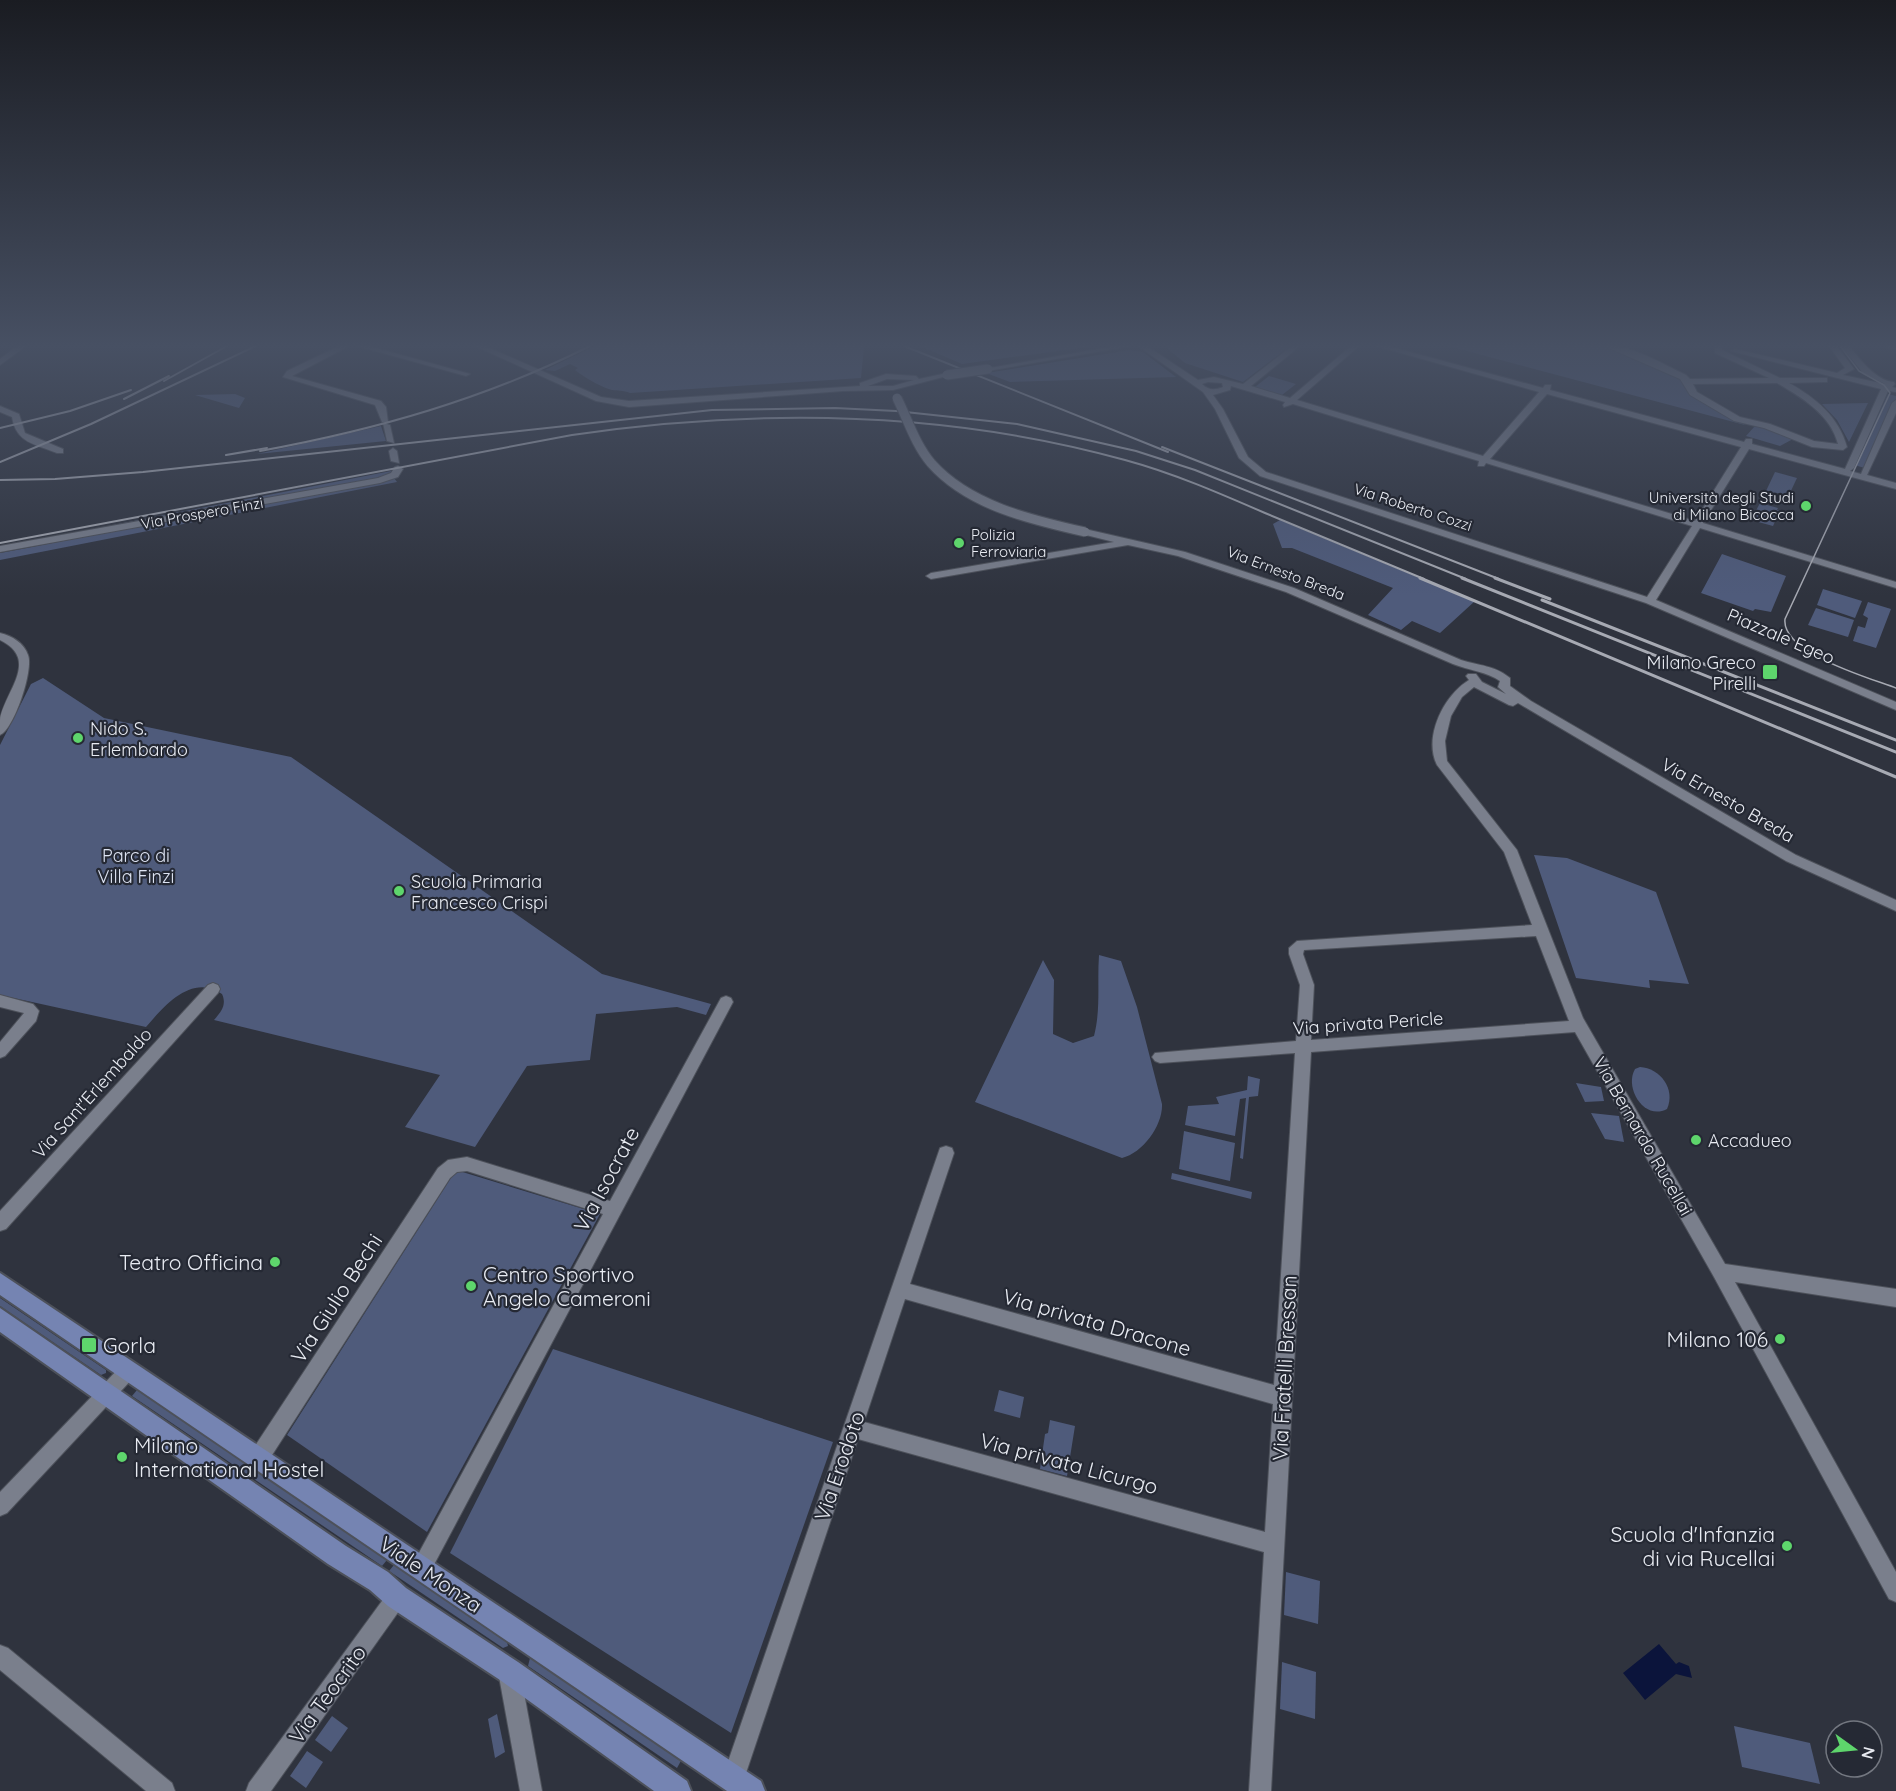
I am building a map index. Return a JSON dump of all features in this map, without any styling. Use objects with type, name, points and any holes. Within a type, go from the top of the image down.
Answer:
[{"type":"main road","name":"Viale Monza","points":[[0,1283],[422,1568],[738,1787]]},
{"type":"main road","name":"Viale Monza","points":[[0,1319],[337,1555],[379,1581],[397,1598],[509,1671],[677,1791]]},
{"type":"street","points":[[18,430],[22,435],[60,451]]},
{"type":"street","name":"Via Prospero Finzi","points":[[0,549],[394,476],[397,465],[388,430]]},
{"type":"street","name":"Via Ernesto Breda","points":[[912,430],[929,460],[973,494],[1013,512],[1216,564],[1290,590],[1457,662],[1488,688],[1527,710],[1548,716]]},
{"type":"street","name":"Via Roberto Cozzi","points":[[1230,430],[1244,458],[1263,474],[1652,598]]},
{"type":"street","name":"Via Roberto Cozzi","points":[[1240,430],[1255,459],[1275,473],[1652,598]]},
{"type":"street","points":[[1376,430],[1896,585]]},
{"type":"street","points":[[1483,462],[1511,430]]},
{"type":"street","points":[[1698,430],[1896,482]]},
{"type":"street","points":[[1776,430],[1812,444],[1842,447],[1836,430]]},
{"type":"street","points":[[1857,472],[1875,430]]},
{"type":"street","points":[[1857,472],[1881,430]]},
{"type":"street","points":[[1652,598],[1748,443]]},
{"type":"street","points":[[1857,472],[1896,486]]},
{"type":"street","points":[[1697,527],[1896,590]]},
{"type":"street","name":"Via Ernesto Breda","points":[[931,576],[1132,542]]},
{"type":"street","name":"Piazzale Egeo","points":[[1652,598],[1896,696]]},
{"type":"street","name":"Piazzale Egeo","points":[[1652,598],[1896,706]]},
{"type":"street","points":[[0,636],[21,649],[25,664],[20,685],[0,731]]},
{"type":"street","name":"Via Ernesto Breda","points":[[1475,676],[1490,670],[1506,680],[1504,687]]},
{"type":"street","name":"Via Bernardo Rucellai","points":[[1475,676],[1458,693],[1442,729],[1438,753],[1447,772],[1510,850],[1579,1026],[1720,1271],[1896,1592]]},
{"type":"street","name":"Via Ernesto Breda","points":[[1488,688],[1504,687],[1548,716],[1791,858],[1896,906]]},
{"type":"street","name":"Via Fratelli Bressan","points":[[1260,1791],[1307,985],[1296,948],[1302,945],[1540,930]]},
{"type":"street","name":"Via Sant'Erlembaldo","points":[[0,1223],[213,989]]},
{"type":"street","points":[[0,1001],[32,1011],[30,1017],[0,1052]]},
{"type":"street","name":"Via Isocrate","points":[[422,1568],[726,1002]]},
{"type":"street","name":"Via privata Pericle","points":[[1160,1057],[1579,1026]]},
{"type":"street","name":"Via Erodoto","points":[[738,1787],[852,1428],[946,1153]]},
{"type":"street","name":"Via Giulio Bechi","points":[[258,1459],[444,1173],[454,1165],[467,1164],[615,1210]]},
{"type":"street","points":[[1720,1271],[1896,1298]]},
{"type":"street","name":"Via privata Dracone","points":[[899,1289],[1283,1397]]},
{"type":"street","points":[[0,1506],[128,1371]]},
{"type":"street","name":"Via privata Licurgo","points":[[852,1428],[1274,1545]]},
{"type":"street","name":"Via Teocrito","points":[[257,1791],[397,1598]]},
{"type":"street","points":[[0,1656],[164,1791]]},
{"type":"street","points":[[509,1671],[531,1791]]},
{"type":"green space","points":[[365,430],[382,430],[386,441],[257,454]]},
{"type":"green space","points":[[1752,430],[1772,430],[1793,439],[1780,446],[1746,436]]},
{"type":"green space","points":[[1842,430],[1855,430],[1849,442]]},
{"type":"green space","points":[[1871,430],[1882,430],[1865,468],[1854,465]]},
{"type":"green space","points":[[391,471],[392,474],[385,477],[0,547]]},
{"type":"green space","points":[[1775,472],[1797,478],[1789,495],[1766,491]]},
{"type":"green space","points":[[394,478],[397,482],[0,560],[0,553]]},
{"type":"green space","points":[[1760,503],[1778,508],[1777,510],[1780,511],[1773,526],[1751,520]]},
{"type":"green space","points":[[1280,520],[1475,601],[1440,633],[1412,621],[1401,630],[1368,615],[1393,588],[1292,548],[1282,548],[1273,524]]},
{"type":"green space","points":[[1722,554],[1786,576],[1771,612],[1755,609],[1753,611],[1701,593]]},
{"type":"green space","points":[[1823,589],[1862,601],[1855,618],[1817,605]]},
{"type":"green space","points":[[1868,602],[1891,609],[1876,648],[1853,641],[1858,626],[1865,628],[1868,618],[1863,615]]},
{"type":"green space","points":[[1816,608],[1854,620],[1848,637],[1808,625]]},
{"type":"green space","name":"Parco di Villa Finzi","points":[[43,678],[104,718],[291,757],[602,974],[711,1004],[706,1015],[677,1007],[596,1014],[590,1060],[527,1066],[475,1147],[405,1127],[440,1075],[214,1020],[224,1002],[222,994],[211,989],[200,987],[180,995],[161,1010],[146,1027],[0,995],[0,745],[31,684]]},
{"type":"green space","points":[[1534,855],[1567,858],[1656,892],[1689,984],[1649,980],[1650,988],[1576,978]]},
{"type":"green space","points":[[1099,955],[1121,961],[1137,1007],[1162,1104],[1159,1121],[1150,1137],[1137,1150],[1122,1158],[975,1102],[1043,960],[1054,980],[1053,1034],[1073,1043],[1094,1036],[1098,1006]]},
{"type":"green space","points":[[1640,1067],[1660,1075],[1668,1087],[1667,1109],[1659,1112],[1651,1110],[1638,1101],[1632,1085],[1632,1077],[1635,1069]]},
{"type":"green space","points":[[1248,1076],[1260,1079],[1258,1096],[1249,1097],[1243,1159],[1240,1158],[1246,1098],[1240,1099],[1235,1136],[1185,1125],[1188,1106],[1219,1104],[1216,1097],[1247,1090]]},
{"type":"green space","points":[[1576,1083],[1601,1087],[1604,1101],[1585,1102]]},
{"type":"green space","points":[[1591,1113],[1619,1116],[1624,1142],[1605,1139]]},
{"type":"green space","points":[[1184,1131],[1235,1143],[1230,1181],[1179,1169]]},
{"type":"green space","name":"Centro Sportivo Angelo Cameroni","points":[[456,1170],[600,1214],[427,1532],[287,1435]]},
{"type":"green space","points":[[1172,1173],[1252,1192],[1251,1199],[1171,1179]]},
{"type":"green space","points":[[0,1298],[106,1370],[106,1373],[101,1375],[0,1306]]},
{"type":"green space","points":[[553,1349],[833,1442],[731,1733],[450,1553]]},
{"type":"green space","points":[[137,1390],[387,1560],[382,1566],[132,1396]]},
{"type":"green space","points":[[999,1390],[1024,1397],[1020,1418],[994,1411]]},
{"type":"green space","points":[[1050,1420],[1075,1426],[1067,1476],[1040,1469],[1045,1434],[1048,1433]]},
{"type":"green space","points":[[394,1565],[507,1642],[508,1646],[503,1648],[389,1571]]},
{"type":"green space","points":[[1286,1572],[1320,1581],[1318,1624],[1284,1615]]},
{"type":"green space","points":[[530,1658],[682,1759],[677,1768],[528,1666]]},
{"type":"green space","points":[[1282,1662],[1316,1672],[1315,1719],[1280,1709]]},
{"type":"green space","points":[[497,1714],[505,1752],[495,1758],[488,1719]]},
{"type":"green space","points":[[332,1716],[348,1728],[331,1752],[315,1740]]},
{"type":"green space","points":[[1734,1726],[1810,1743],[1820,1784],[1742,1767]]},
{"type":"green space","points":[[307,1751],[323,1762],[306,1788],[290,1776]]},
{"type":"shaded area","points":[[1659,1644],[1676,1664],[1679,1662],[1689,1666],[1692,1678],[1676,1674],[1645,1700],[1623,1673]]},
{"type":"tram line","points":[[1873,430],[1785,619],[1788,631],[1797,643],[1812,653],[1848,671],[1896,688]]},
{"type":"railway","points":[[0,462],[78,430]]},
{"type":"railway","points":[[260,451],[359,430]]},
{"type":"railway","points":[[0,480],[55,479],[143,472],[532,430]]},
{"type":"railway","points":[[0,543],[572,435],[614,430]]},
{"type":"railway","points":[[976,430],[1057,443],[1161,471],[1424,579]]},
{"type":"railway","points":[[1042,430],[1136,451],[1195,470],[1466,579]]},
{"type":"railway","points":[[1112,430],[1168,452]]},
{"type":"railway","points":[[1162,447],[1499,579]]},
{"type":"railway","points":[[226,455],[267,448]]},
{"type":"railway","points":[[1420,578],[1896,777]]},
{"type":"railway","points":[[1462,578],[1896,752]]},
{"type":"railway","points":[[1495,578],[1550,599]]},
{"type":"railway","points":[[1542,600],[1896,740]]},
{"type":"place","name":"Università degli Studi di Milano Bicocca","points":[[1806,506]]},
{"type":"place","name":"Polizia Ferroviaria","points":[[959,543]]},
{"type":"place","name":"Milano Greco Pirelli","points":[[1770,672]]},
{"type":"place","name":"Nido S. Erlembardo","points":[[78,738]]},
{"type":"place","name":"Scuola Primaria Francesco Crispi","points":[[399,891]]},
{"type":"place","name":"Accadueo","points":[[1696,1140]]},
{"type":"place","name":"Teatro Officina","points":[[275,1262]]},
{"type":"place","name":"Centro Sportivo Angelo Cameroni","points":[[471,1286]]},
{"type":"place","name":"Milano 106","points":[[1780,1339]]},
{"type":"place","name":"Gorla","points":[[89,1345]]},
{"type":"place","name":"Milano International Hostel","points":[[122,1457]]},
{"type":"place","name":"Scuola d'Infanzia di via Rucellai","points":[[1787,1546]]}]
